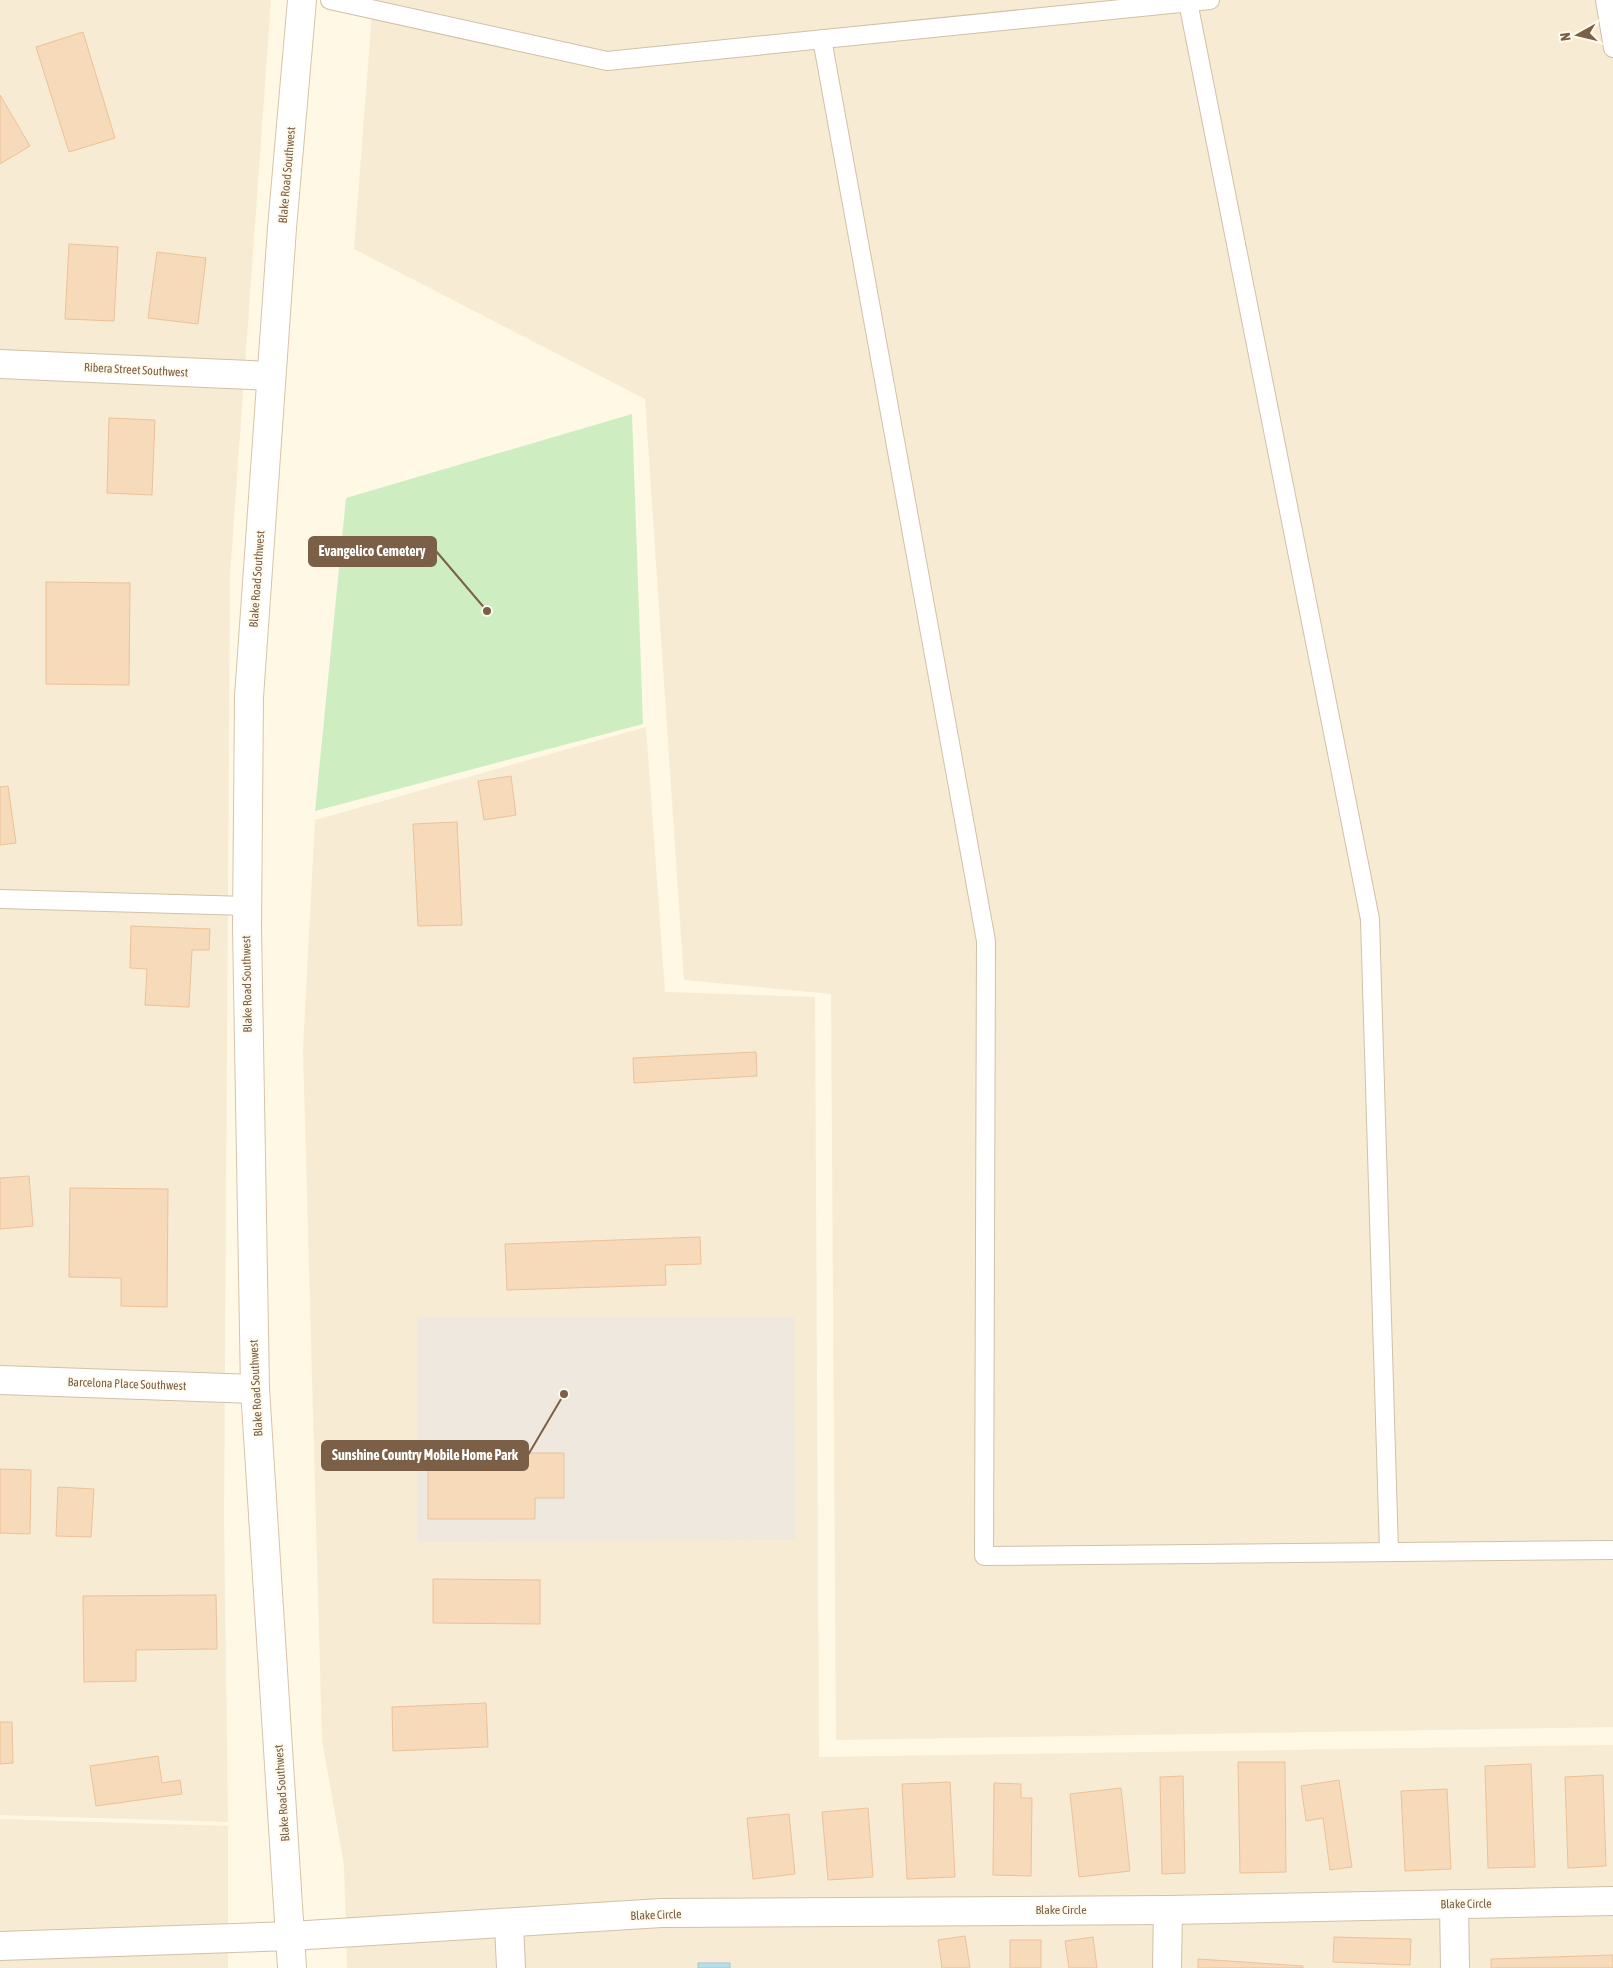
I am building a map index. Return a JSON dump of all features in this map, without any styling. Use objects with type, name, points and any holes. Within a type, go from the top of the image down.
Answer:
[{"type":"street","name":"Blake Road Southwest","points":[[292,1968],[255,1389],[247,906],[249,697],[271,376],[302,0]]},
{"type":"street","name":"Ribera Street Southwest","points":[[0,364],[271,376]]},
{"type":"street","name":"Barcelona Place Southwest","points":[[0,1380],[255,1389]]},
{"type":"street","name":"Blake Circle","points":[[0,1946],[291,1936],[509,1924],[660,1913],[1168,1910],[1613,1901]]},
{"type":"street","points":[[1454,1904],[1455,1968]]},
{"type":"street","points":[[1167,1968],[1168,1910]]},
{"type":"street","points":[[509,1924],[511,1968]]},
{"type":"lane","points":[[330,0],[607,61],[1210,0]]},
{"type":"lane","points":[[1605,0],[1613,48]]},
{"type":"lane","points":[[1188,2],[1370,919],[1389,1552]]},
{"type":"lane","points":[[822,39],[986,941],[984,1556],[1613,1550]]},
{"type":"lane","points":[[0,899],[247,906]]},
{"type":"shaded area","points":[[0,0],[271,0],[230,575],[224,1518],[228,1822],[0,1815]]},
{"type":"shaded area","points":[[373,0],[1613,0],[1613,1727],[836,1740],[831,994],[684,980],[645,399],[354,249]]},
{"type":"shaded area","points":[[646,727],[665,992],[815,997],[819,1757],[1613,1745],[1613,1968],[347,1968],[344,1865],[322,1740],[303,1049],[315,820]]},
{"type":"shaded area","points":[[417,1317],[794,1317],[795,1540],[417,1541]]},
{"type":"shaded area","points":[[0,1819],[228,1826],[228,1968],[0,1968]]},
{"type":"green space","points":[[632,414],[643,724],[315,811],[346,498]]},
{"type":"water","points":[[698,1963],[730,1963],[730,1968],[698,1968]]},
{"type":"building","points":[[83,32],[115,138],[69,152],[36,47]]},
{"type":"building","points":[[0,95],[30,146],[0,164]]},
{"type":"building","points":[[69,244],[118,247],[114,321],[65,319]]},
{"type":"building","points":[[157,252],[206,258],[198,324],[148,318]]},
{"type":"building","points":[[109,418],[155,420],[152,495],[107,493]]},
{"type":"building","points":[[46,582],[130,583],[129,685],[46,684]]},
{"type":"building","points":[[511,776],[516,815],[484,820],[478,781]]},
{"type":"building","points":[[8,786],[16,843],[0,845],[0,787]]},
{"type":"building","points":[[457,822],[462,925],[418,926],[413,824]]},
{"type":"building","points":[[131,926],[210,929],[209,950],[192,950],[189,1007],[145,1005],[147,969],[130,968]]},
{"type":"building","points":[[756,1052],[757,1076],[634,1083],[633,1058]]},
{"type":"building","points":[[29,1176],[33,1226],[0,1229],[0,1178]]},
{"type":"building","points":[[70,1188],[168,1189],[167,1307],[121,1306],[121,1278],[69,1277]]},
{"type":"building","points":[[700,1237],[701,1264],[665,1265],[666,1285],[507,1290],[505,1244]]},
{"type":"building","points":[[428,1453],[564,1453],[564,1498],[535,1498],[535,1519],[428,1519]]},
{"type":"building","points":[[0,1469],[31,1470],[30,1534],[0,1533]]},
{"type":"building","points":[[58,1487],[94,1489],[91,1537],[56,1536]]},
{"type":"building","points":[[433,1579],[540,1580],[540,1624],[433,1623]]},
{"type":"building","points":[[216,1595],[217,1649],[136,1650],[136,1681],[84,1682],[83,1596]]},
{"type":"building","points":[[486,1703],[488,1747],[393,1751],[392,1707]]},
{"type":"building","points":[[0,1722],[12,1722],[13,1763],[0,1764]]},
{"type":"building","points":[[158,1756],[162,1783],[180,1780],[182,1794],[96,1806],[90,1766]]},
{"type":"building","points":[[1238,1762],[1285,1762],[1286,1872],[1240,1873]]},
{"type":"building","points":[[1531,1764],[1535,1867],[1488,1868],[1485,1766]]},
{"type":"building","points":[[1603,1775],[1606,1866],[1568,1868],[1565,1777]]},
{"type":"building","points":[[1183,1776],[1185,1873],[1162,1874],[1160,1777]]},
{"type":"building","points":[[1339,1780],[1352,1867],[1330,1870],[1323,1818],[1306,1821],[1301,1786]]},
{"type":"building","points":[[950,1782],[955,1877],[907,1879],[902,1784]]},
{"type":"building","points":[[994,1783],[1021,1784],[1021,1798],[1032,1798],[1031,1876],[993,1875]]},
{"type":"building","points":[[1121,1788],[1130,1871],[1079,1877],[1070,1794]]},
{"type":"building","points":[[1447,1789],[1451,1869],[1405,1871],[1401,1791]]},
{"type":"building","points":[[868,1808],[873,1877],[828,1880],[822,1812]]},
{"type":"building","points":[[789,1814],[795,1874],[753,1879],[747,1818]]},
{"type":"building","points":[[965,1936],[970,1968],[942,1968],[938,1940]]},
{"type":"building","points":[[1093,1937],[1097,1968],[1069,1968],[1065,1941]]},
{"type":"building","points":[[1334,1937],[1411,1939],[1410,1965],[1333,1962]]},
{"type":"building","points":[[1010,1940],[1041,1940],[1041,1968],[1010,1968]]},
{"type":"building","points":[[1613,1955],[1613,1968],[1491,1968],[1491,1959]]},
{"type":"building","points":[[1198,1959],[1303,1966],[1303,1968],[1198,1968]]},
{"type":"place","name":"Evangelico Cemetery","points":[[487,611]]},
{"type":"place","name":"Sunshine Country Mobile Home Park","points":[[564,1394]]}]
